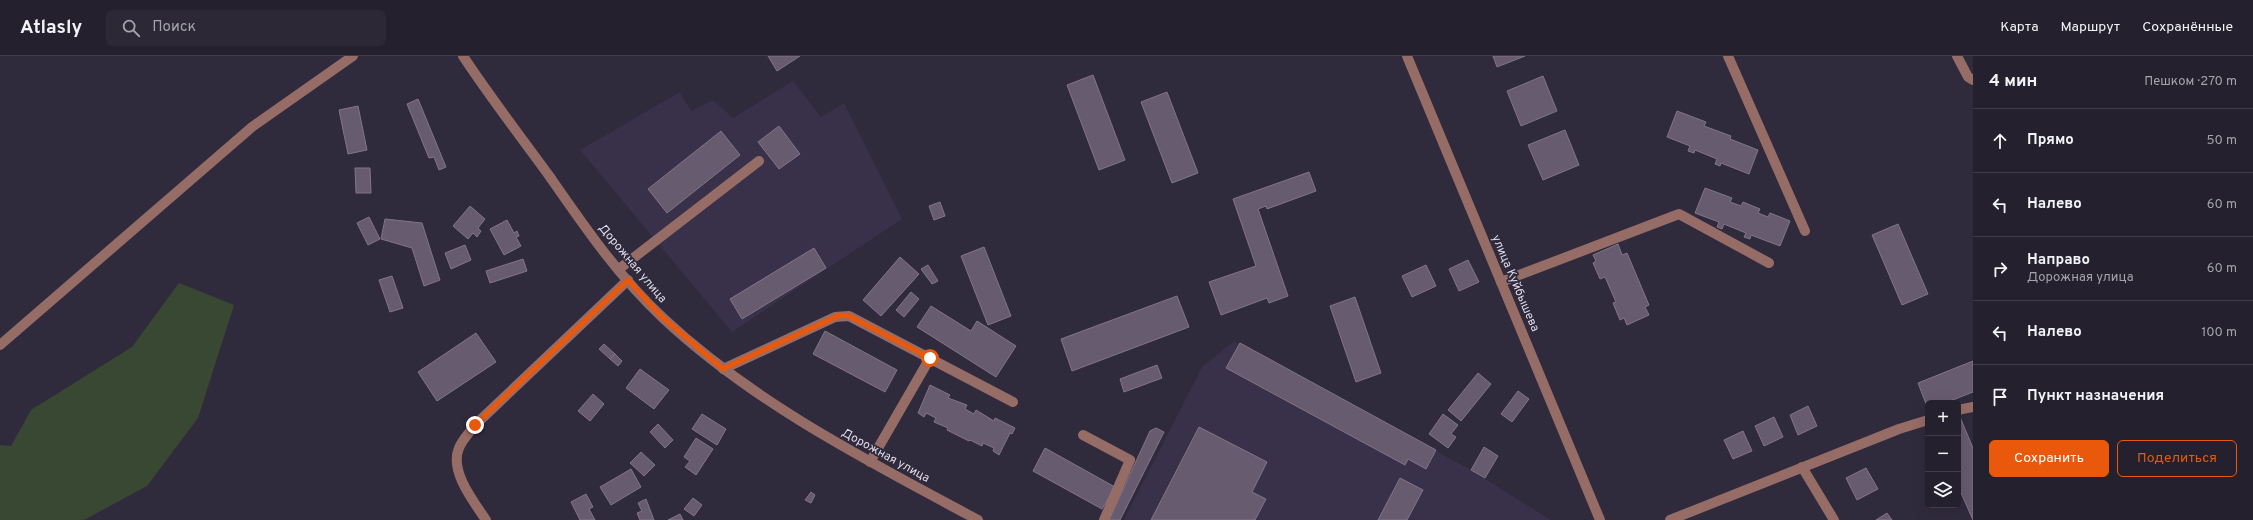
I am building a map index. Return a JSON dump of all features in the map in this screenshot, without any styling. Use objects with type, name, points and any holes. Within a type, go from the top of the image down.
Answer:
[{"type":"street","name":"Дорожная улица","points":[[463,56],[588,230],[628,280],[662,317],[723,369],[796,418],[870,462],[978,520]]},
{"type":"street","name":"улица Куйбышева","points":[[1407,56],[1600,520]]},
{"type":"street","points":[[1728,56],[1805,231]]},
{"type":"street","points":[[1957,56],[1968,77],[1973,80]]},
{"type":"street","points":[[0,345],[252,127],[347,58]]},
{"type":"street","points":[[619,269],[759,161]]},
{"type":"street","points":[[1501,282],[1679,214],[1769,263]]},
{"type":"street","points":[[486,520],[461,478],[456,461],[459,448],[475,425],[628,280]]},
{"type":"street","points":[[723,369],[840,315],[849,316],[1013,402]]},
{"type":"street","points":[[870,462],[930,358]]},
{"type":"street","points":[[1961,409],[1973,407]]},
{"type":"street","points":[[1670,520],[1899,429],[1925,421]]},
{"type":"street","points":[[1083,435],[1130,460],[1104,520]]},
{"type":"street","points":[[1802,468],[1834,520]]},
{"type":"shaded area","points":[[793,81],[821,117],[844,103],[902,219],[732,332],[580,150],[680,92],[691,111],[713,100],[733,118]]},
{"type":"shaded area","points":[[1234,341],[1471,470],[1551,520],[1124,520],[1202,367]]},
{"type":"green space","points":[[179,283],[234,305],[198,418],[147,486],[84,520],[0,520],[0,445],[11,446],[31,410],[132,347]]},
{"type":"building","points":[[768,56],[800,56],[777,71]]},
{"type":"building","points":[[1493,56],[1525,56],[1497,67]]},
{"type":"building","points":[[1093,75],[1125,160],[1099,170],[1067,85]]},
{"type":"building","points":[[1543,76],[1557,111],[1521,126],[1507,91]]},
{"type":"building","points":[[1167,92],[1198,173],[1172,183],[1141,102]]},
{"type":"building","points":[[418,99],[446,167],[439,170],[434,157],[429,158],[407,104]]},
{"type":"building","points":[[358,106],[367,150],[348,154],[339,110]]},
{"type":"building","points":[[1677,111],[1706,122],[1704,126],[1731,136],[1730,139],[1758,150],[1749,174],[1721,163],[1720,166],[1715,164],[1717,159],[1695,150],[1694,153],[1688,151],[1690,146],[1667,137]]},
{"type":"building","points":[[779,126],[800,154],[779,169],[758,142]]},
{"type":"building","points":[[1565,130],[1579,165],[1543,180],[1528,145]]},
{"type":"building","points":[[721,131],[740,155],[667,213],[648,189]]},
{"type":"building","points":[[355,168],[370,168],[371,193],[356,193]]},
{"type":"building","points":[[1309,172],[1316,191],[1267,209],[1266,206],[1258,209],[1288,296],[1269,303],[1267,298],[1221,315],[1209,282],[1256,266],[1233,199]]},
{"type":"building","points":[[1705,188],[1732,198],[1730,202],[1741,206],[1743,202],[1760,209],[1758,213],[1768,217],[1770,213],[1790,221],[1780,246],[1751,235],[1750,239],[1744,237],[1746,233],[1724,224],[1722,229],[1717,227],[1719,222],[1695,213]]},
{"type":"building","points":[[940,202],[945,216],[934,220],[929,206]]},
{"type":"building","points":[[470,206],[485,219],[478,228],[481,231],[477,237],[473,233],[468,239],[453,226]]},
{"type":"building","points":[[369,217],[380,239],[368,245],[357,223]]},
{"type":"building","points":[[385,219],[422,223],[440,280],[424,286],[412,248],[381,239]]},
{"type":"building","points":[[507,220],[514,233],[517,231],[519,236],[516,237],[521,246],[504,255],[490,229]]},
{"type":"building","points":[[1898,224],[1928,294],[1902,305],[1872,235]]},
{"type":"building","points":[[1618,244],[1622,255],[1627,253],[1649,305],[1645,307],[1649,315],[1627,325],[1624,318],[1620,320],[1613,303],[1616,302],[1605,277],[1600,279],[1593,263],[1596,261],[1593,255]]},
{"type":"building","points":[[465,245],[471,260],[451,269],[445,253]]},
{"type":"building","points":[[984,247],[1011,316],[988,325],[961,256]]},
{"type":"building","points":[[814,248],[826,268],[742,319],[730,299]]},
{"type":"building","points":[[900,257],[919,274],[881,316],[863,300]]},
{"type":"building","points":[[523,259],[527,271],[490,283],[486,271]]},
{"type":"building","points":[[1468,260],[1479,282],[1459,291],[1449,269]]},
{"type":"building","points":[[928,265],[938,281],[932,284],[921,269]]},
{"type":"building","points":[[1426,265],[1436,286],[1412,297],[1402,276]]},
{"type":"building","points":[[392,276],[403,308],[390,312],[379,280]]},
{"type":"building","points":[[911,292],[919,299],[904,317],[896,310]]},
{"type":"building","points":[[1177,296],[1189,327],[1072,371],[1061,339]]},
{"type":"building","points":[[1355,297],[1381,373],[1356,382],[1330,306]]},
{"type":"building","points":[[931,306],[971,331],[977,321],[1016,346],[996,377],[917,327]]},
{"type":"building","points":[[825,331],[897,370],[885,392],[813,354]]},
{"type":"building","points":[[476,333],[496,362],[437,401],[418,372]]},
{"type":"building","points":[[1240,343],[1436,450],[1426,469],[1408,459],[1405,465],[1226,368]]},
{"type":"building","points":[[604,344],[615,354],[610,359],[599,349]]},
{"type":"building","points":[[615,354],[622,361],[618,366],[610,359]]},
{"type":"building","points":[[1973,361],[1973,392],[1953,400],[1925,401],[1918,383]]},
{"type":"building","points":[[1157,365],[1162,378],[1124,392],[1120,379]]},
{"type":"building","points":[[640,369],[669,390],[654,409],[626,388]]},
{"type":"building","points":[[1478,373],[1491,384],[1461,421],[1448,410]]},
{"type":"building","points":[[930,385],[950,395],[948,398],[967,405],[965,409],[974,414],[976,410],[994,421],[995,418],[1015,428],[1012,434],[1010,433],[999,455],[993,451],[994,448],[983,443],[982,446],[970,440],[969,441],[947,430],[948,428],[934,422],[936,418],[926,413],[924,417],[918,413]]},
{"type":"building","points":[[1518,391],[1529,399],[1512,422],[1501,414]]},
{"type":"building","points":[[593,394],[604,404],[590,421],[578,411]]},
{"type":"building","points":[[1808,406],[1817,426],[1798,435],[1790,415]]},
{"type":"building","points":[[702,414],[726,429],[717,445],[692,429]]},
{"type":"building","points":[[1443,414],[1458,425],[1451,434],[1456,437],[1448,448],[1429,434]]},
{"type":"building","points":[[1774,417],[1783,437],[1764,446],[1755,426]]},
{"type":"building","points":[[1961,419],[1973,448],[1973,520],[1961,493]]},
{"type":"building","points":[[658,424],[673,440],[665,448],[650,432]]},
{"type":"building","points":[[1199,427],[1267,462],[1252,492],[1266,499],[1255,520],[1151,520]]},
{"type":"building","points":[[1156,428],[1164,432],[1120,520],[1109,520],[1150,431]]},
{"type":"building","points":[[1743,431],[1752,451],[1733,459],[1724,440]]},
{"type":"building","points":[[696,438],[713,449],[696,475],[685,467],[690,461],[684,457]]},
{"type":"building","points":[[1484,447],[1498,456],[1485,478],[1471,470]]},
{"type":"building","points":[[1045,448],[1115,487],[1102,509],[1033,471]]},
{"type":"building","points":[[641,452],[655,465],[644,476],[630,463]]},
{"type":"building","points":[[1866,468],[1878,489],[1857,500],[1846,478]]},
{"type":"building","points":[[631,469],[641,487],[611,505],[600,487]]},
{"type":"building","points":[[1400,478],[1423,490],[1407,520],[1378,520]]},
{"type":"building","points":[[811,492],[815,495],[811,503],[805,500]]},
{"type":"building","points":[[586,494],[593,507],[589,509],[595,520],[580,520],[571,502]]},
{"type":"building","points":[[693,498],[702,505],[694,516],[684,509]]},
{"type":"building","points":[[646,499],[654,520],[640,520],[637,513],[642,511],[638,503]]},
{"type":"building","points":[[1887,513],[1892,520],[1876,520]]},
{"type":"building","points":[[680,514],[683,520],[668,520]]},
{"type":"route","points":[[475,425],[541,360],[628,280],[662,317],[694,346],[723,369],[840,315],[849,316],[930,358]]}]
